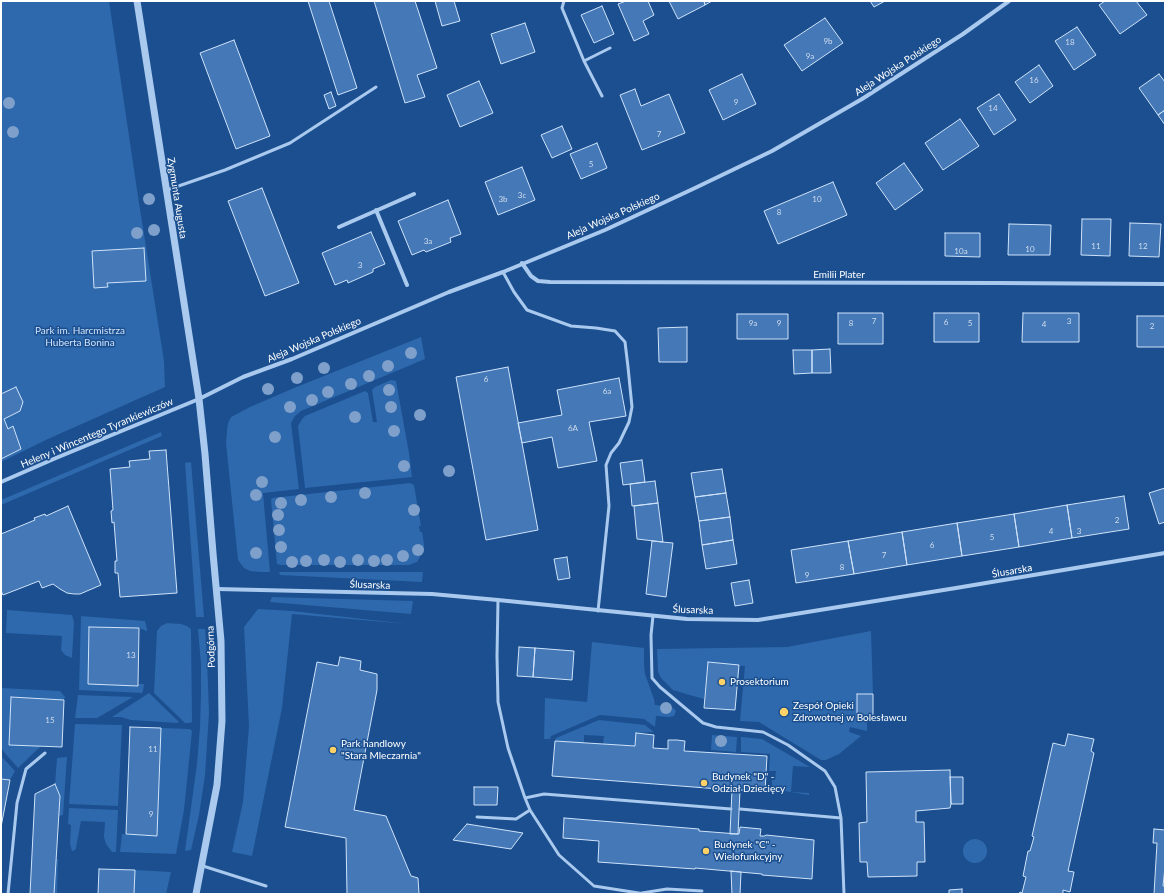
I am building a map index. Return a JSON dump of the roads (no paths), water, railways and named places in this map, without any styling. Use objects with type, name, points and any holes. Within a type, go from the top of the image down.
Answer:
[{"type":"street","name":"Zygmunta Augusta","points":[[137,1],[199,399]]},
{"type":"street","name":"Aleja Wojska Polskiego","points":[[199,399],[243,376],[292,359],[415,306],[605,230],[772,151],[862,99],[963,34],[1009,1]]},
{"type":"street","points":[[339,227],[414,194]]},
{"type":"street","points":[[376,210],[407,285]]},
{"type":"street","name":"Emilii Plater","points":[[522,263],[531,276],[538,281],[550,282],[1165,284]]},
{"type":"street","name":"Heleny i Wincentego Tyrankiewiczów","points":[[1,482],[199,399]]},
{"type":"street","name":"Podgórna","points":[[196,894],[217,785],[222,721],[221,640],[199,399]]},
{"type":"street","name":"Ślusarska","points":[[217,589],[432,594],[687,619],[758,620],[1165,553]]},
{"type":"lane","points":[[564,1],[562,8],[584,61],[602,96]]},
{"type":"lane","points":[[584,61],[610,48]]},
{"type":"lane","points":[[166,191],[225,170],[290,143],[376,86]]},
{"type":"lane","points":[[502,272],[527,310],[571,326],[615,331],[625,342],[632,407],[629,422],[611,453],[606,466],[609,506],[598,611]]},
{"type":"lane","points":[[498,600],[498,702],[508,748],[530,810],[559,854],[594,886],[645,894]]},
{"type":"lane","points":[[653,616],[651,635],[652,678],[660,687],[703,723],[716,727],[763,732],[788,745],[825,771],[836,787],[840,818],[844,894]]},
{"type":"lane","points":[[8,894],[17,803],[26,769],[45,753]]},
{"type":"lane","points":[[525,798],[544,794],[731,809]]},
{"type":"lane","points":[[740,809],[840,818]]},
{"type":"lane","points":[[477,818],[516,819],[530,810]]},
{"type":"lane","points":[[201,866],[266,886]]},
{"type":"lane","points":[[639,893],[667,889],[702,891]]},
{"type":"place","name":"Prosektorium","points":[[722,682]]},
{"type":"place","name":"Zespół Opieki Zdrowotnej w Bolesławcu","points":[[784,712]]},
{"type":"place","name":"Park handlowy \"Stara Mleczarnia\"","points":[[333,750]]},
{"type":"place","name":"Budynek \"D\" - Odział Dziecięcy","points":[[704,783]]},
{"type":"place","name":"Budynek \"C\" - Wielofunkcyjny","points":[[706,851]]},
{"type":"park label","name":"Park im. Harcmistrza Huberta Bonina","points":[[80,336]]}]
